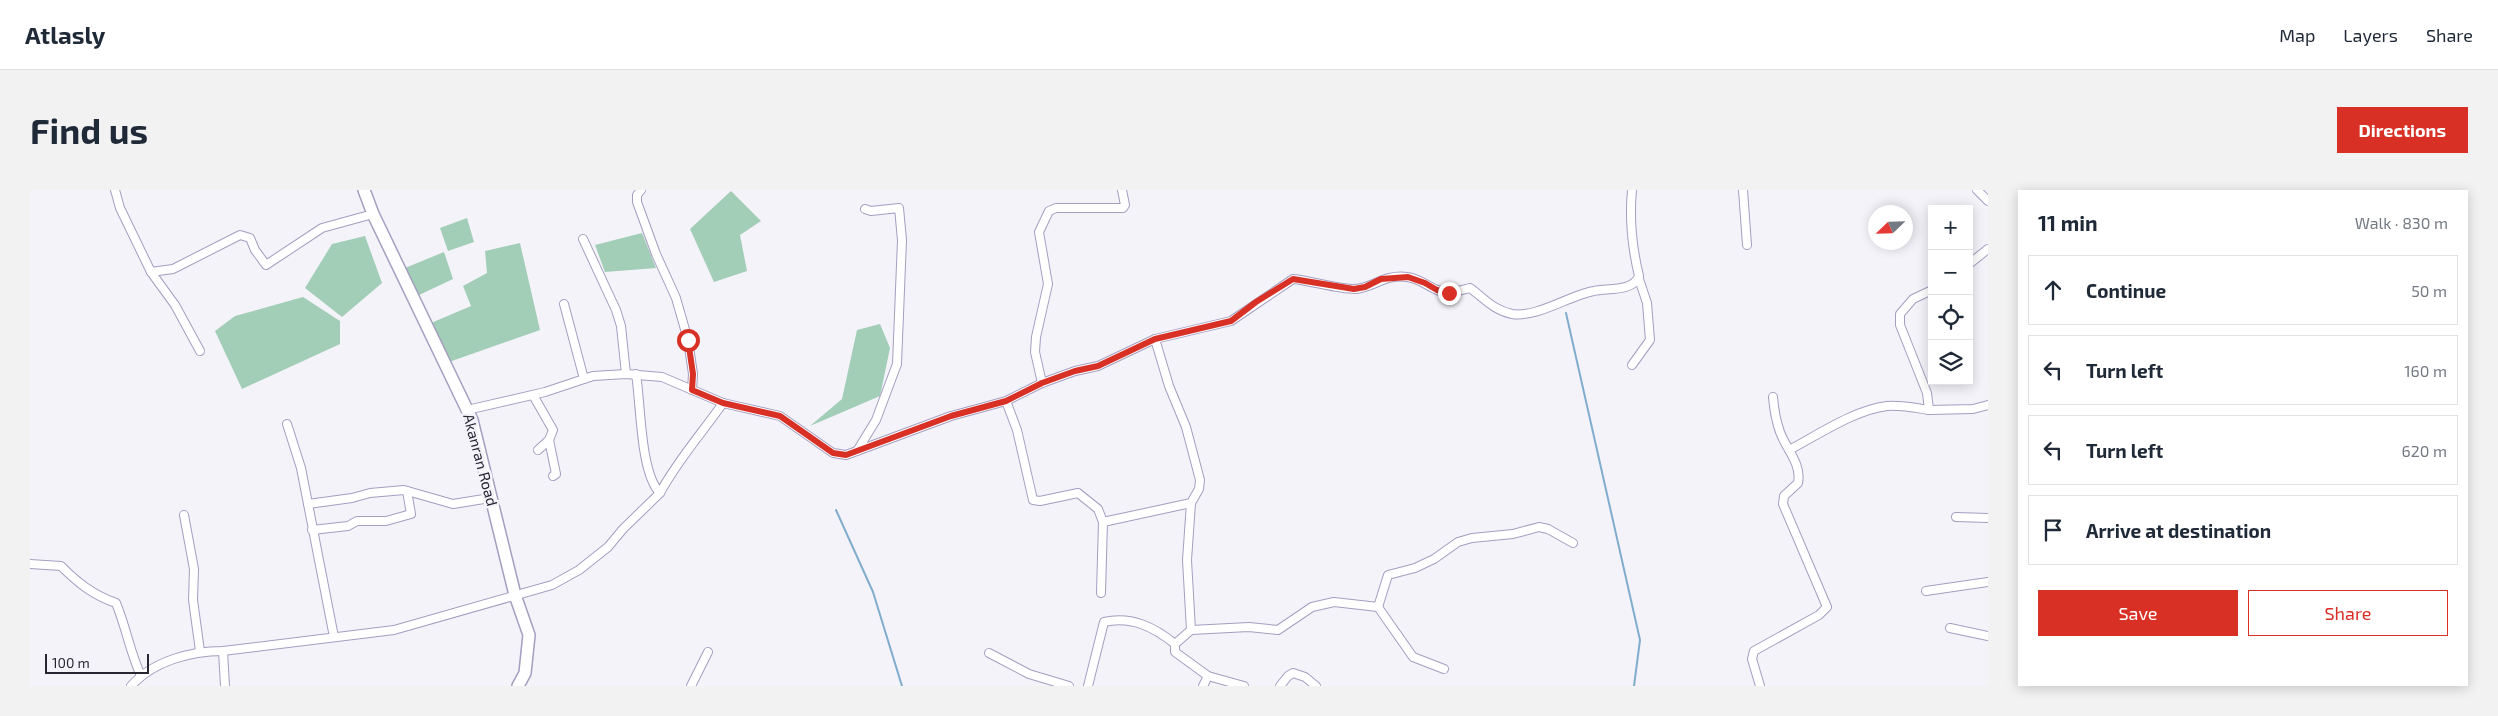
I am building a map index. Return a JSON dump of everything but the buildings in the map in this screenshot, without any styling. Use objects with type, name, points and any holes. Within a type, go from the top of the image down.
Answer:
[{"type":"main road","name":"Akanran Road","points":[[364,190],[372,214],[472,420],[515,595],[529,635],[524,673],[518,686]]},
{"type":"street","points":[[114,190],[120,208],[150,272],[175,305],[200,351]]},
{"type":"street","points":[[641,190],[637,196],[637,202],[656,254],[676,298],[688,340],[693,374],[692,390]]},
{"type":"street","points":[[1042,383],[1035,352],[1036,337],[1048,284],[1039,236],[1043,221],[1049,211],[1056,208],[1123,208],[1125,205],[1122,190]]},
{"type":"street","points":[[1632,190],[1630,215],[1631,244],[1647,303],[1650,340],[1632,364]]},
{"type":"street","points":[[1743,190],[1747,245]]},
{"type":"street","points":[[1977,190],[1988,201]]},
{"type":"street","points":[[857,450],[876,420],[897,364],[902,284],[902,240],[898,208],[871,211],[865,209]]},
{"type":"street","points":[[150,272],[173,269],[209,249],[240,235],[250,238],[255,250],[266,265],[322,228],[372,214]]},
{"type":"street","points":[[583,240],[616,310],[621,326],[626,374]]},
{"type":"street","points":[[1973,261],[1988,249]]},
{"type":"street","points":[[467,410],[533,395],[593,376],[636,374],[662,377],[723,403],[780,416],[833,453],[846,455],[951,416],[1006,401],[1042,383],[1075,371],[1098,366],[1155,339],[1231,321],[1256,302],[1293,279],[1354,289],[1365,287],[1381,279],[1408,277],[1437,290],[1449,293],[1470,288],[1485,302],[1514,314],[1538,310],[1594,290],[1616,290],[1639,279]]},
{"type":"street","points":[[1928,292],[1913,299],[1900,314],[1900,325],[1927,393],[1930,410]]},
{"type":"street","points":[[564,304],[584,379]]},
{"type":"street","points":[[1155,339],[1168,386],[1186,427],[1200,480],[1199,489],[1191,503],[1187,560],[1191,630]]},
{"type":"street","points":[[636,374],[641,402],[646,462],[650,479],[660,493]]},
{"type":"street","points":[[533,395],[553,430],[549,440],[538,450]]},
{"type":"street","points":[[1760,686],[1752,659],[1754,651],[1819,616],[1827,608],[1783,504],[1784,496],[1799,482],[1797,469],[1778,425],[1773,397]]},
{"type":"street","points":[[1006,401],[1017,430],[1033,500],[1055,499],[1078,493],[1098,509],[1103,522],[1101,593]]},
{"type":"street","points":[[131,686],[141,676],[170,661],[200,651],[223,651],[394,630],[552,586],[579,570],[608,547],[623,529],[660,493],[673,468],[697,440],[723,403]]},
{"type":"street","points":[[1789,450],[1825,429],[1880,408],[1904,406],[1930,410],[1973,409],[1988,405]]},
{"type":"street","points":[[287,424],[301,468],[334,637]]},
{"type":"street","points":[[549,440],[556,474],[553,476]]},
{"type":"street","points":[[308,504],[352,498],[370,493],[407,491],[453,504],[490,498]]},
{"type":"street","points":[[312,530],[348,526],[357,521],[386,521],[411,514],[407,491]]},
{"type":"street","points":[[1103,522],[1191,503]]},
{"type":"street","points":[[184,515],[194,569],[193,600],[200,651]]},
{"type":"street","points":[[1956,517],[1988,518]]},
{"type":"street","points":[[1378,607],[1388,575],[1428,562],[1458,542],[1472,538],[1513,534],[1539,527],[1548,529],[1573,543]]},
{"type":"street","points":[[30,564],[61,566],[77,582],[96,596],[116,603],[124,623],[132,658],[141,676]]},
{"type":"street","points":[[1926,591],[1988,582]]},
{"type":"street","points":[[1175,644],[1191,630],[1249,627],[1278,630],[1312,607],[1334,602],[1378,607],[1413,657],[1444,669]]},
{"type":"street","points":[[1088,686],[1104,622],[1144,624],[1157,629],[1175,644],[1177,656],[1208,676],[1244,686]]},
{"type":"street","points":[[1950,628],[1988,636]]},
{"type":"street","points":[[223,651],[225,686]]},
{"type":"street","points":[[691,686],[708,652]]},
{"type":"street","points":[[989,653],[1029,674],[1069,686]]},
{"type":"street","points":[[1280,686],[1293,673],[1305,677],[1316,686]]},
{"type":"street","points":[[1203,686],[1208,676]]},
{"type":"green space","points":[[731,191],[761,221],[740,235],[747,271],[714,282],[690,229]]},
{"type":"green space","points":[[467,218],[474,242],[448,251],[440,228]]},
{"type":"green space","points":[[642,233],[656,268],[605,272],[595,245]]},
{"type":"green space","points":[[365,236],[382,283],[342,317],[305,288],[332,244]]},
{"type":"green space","points":[[520,243],[540,330],[449,362],[431,323],[471,306],[463,286],[487,273],[485,251]]},
{"type":"green space","points":[[444,252],[453,279],[417,296],[405,268]]},
{"type":"green space","points":[[303,297],[340,321],[340,344],[242,389],[215,331],[235,316]]},
{"type":"green space","points":[[880,324],[890,348],[880,396],[810,426],[842,399],[857,330]]},
{"type":"waterway","points":[[1566,313],[1640,640],[1634,686]]},
{"type":"waterway","points":[[836,510],[873,592],[902,686]]},
{"type":"route","points":[[688,340],[693,374],[692,390],[723,403],[780,416],[833,453],[846,455],[951,416],[1006,401],[1042,383],[1075,371],[1098,366],[1155,339],[1231,321],[1256,302],[1293,279],[1354,289],[1365,287],[1381,279],[1408,277],[1437,290],[1449,293]]}]
